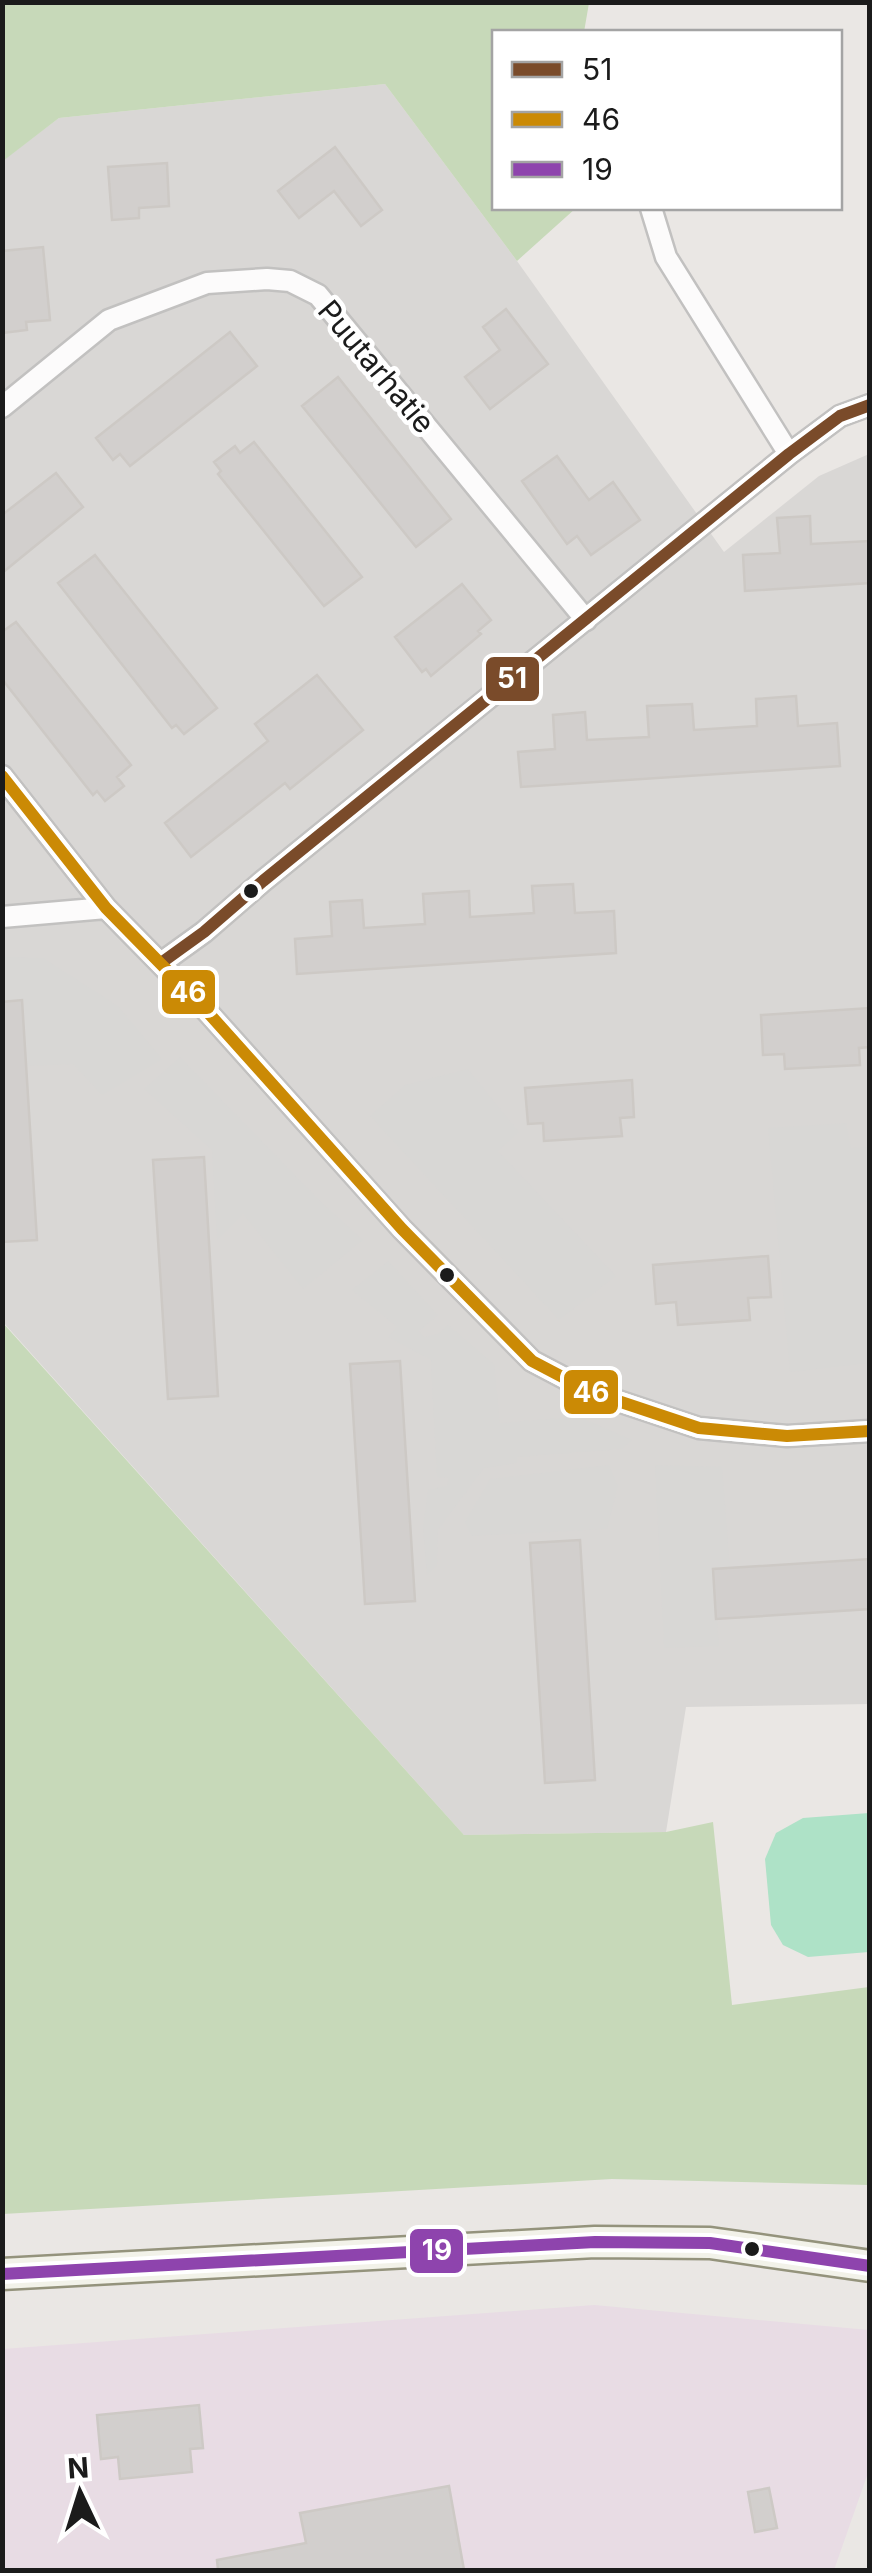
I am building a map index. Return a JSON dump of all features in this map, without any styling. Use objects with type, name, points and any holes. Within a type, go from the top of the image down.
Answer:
[{"type":"main road","points":[[2,2274],[595,2242],[710,2243],[870,2266]]},
{"type":"street","points":[[651,210],[666,257],[789,454]]},
{"type":"street","name":"Puutarhatie","points":[[2,408],[109,320],[207,283],[290,281],[318,295],[586,620]]},
{"type":"street","points":[[161,963],[789,454],[840,416],[870,405]]},
{"type":"street","points":[[2,776],[106,908],[161,963],[402,1230],[532,1360],[591,1392],[699,1428],[787,1436],[870,1431]]},
{"type":"street","points":[[2,917],[106,908]]},
{"type":"shaded area","points":[[385,84],[517,261],[724,552],[819,476],[869,454],[869,1704],[686,1707],[666,1832],[464,1835],[3,1322],[2,161],[59,118]]},
{"type":"shaded area","points":[[3,957],[43,958],[118,1006],[162,1059],[102,1095],[73,1064],[26,1066],[22,1001],[3,1002]]},
{"type":"shaded area","points":[[180,1057],[363,1240],[303,1289],[243,1214],[217,1240],[212,1150],[144,1089]]},
{"type":"shaded area","points":[[468,1069],[519,1132],[498,1151],[616,1276],[559,1320],[370,1116],[405,1085]]},
{"type":"shaded area","points":[[846,1123],[851,1148],[869,1147],[869,1201],[860,1203],[869,1294],[869,1363],[790,1372],[768,1128]]},
{"type":"shaded area","points":[[388,1261],[438,1315],[419,1331],[424,1337],[438,1334],[448,1325],[494,1364],[500,1423],[562,1418],[568,1412],[632,1440],[622,1449],[517,1457],[517,1463],[484,1468],[438,1530],[437,1566],[427,1576],[423,1528],[428,1490],[447,1486],[448,1478],[437,1477],[431,1360],[388,1337],[397,1327],[352,1290]]},
{"type":"shaded area","points":[[609,1465],[618,1486],[607,1529],[472,1536],[465,1522],[490,1479]]},
{"type":"shaded area","points":[[655,1465],[722,1467],[730,1568],[713,1570],[719,1646],[664,1648]]},
{"type":"shaded area","points":[[594,2305],[869,2330],[869,2470],[834,2570],[3,2570],[3,2349]]},
{"type":"green space","points":[[3,2],[589,3],[584,30],[492,30],[492,210],[574,210],[517,261],[385,84],[59,118],[3,161]]},
{"type":"green space","points":[[2,1322],[464,1835],[666,1832],[713,1822],[732,2005],[869,1987],[869,2185],[612,2179],[3,2214]]},
{"type":"green space","points":[[869,1813],[869,1952],[808,1957],[783,1945],[771,1925],[765,1859],[776,1833],[803,1818]]},
{"type":"building","points":[[335,147],[382,210],[361,226],[334,191],[299,218],[278,191]]},
{"type":"building","points":[[167,163],[169,206],[139,208],[139,218],[112,220],[108,167]]},
{"type":"building","points":[[43,247],[50,320],[26,322],[27,330],[2,333],[2,251]]},
{"type":"building","points":[[506,309],[548,364],[490,409],[465,377],[500,350],[483,327]]},
{"type":"building","points":[[230,332],[257,366],[130,466],[120,454],[113,460],[96,438]]},
{"type":"building","points":[[338,377],[451,519],[416,547],[302,406]]},
{"type":"building","points":[[254,442],[362,577],[324,606],[218,474],[221,471],[214,462],[235,446],[240,453]]},
{"type":"building","points":[[557,456],[589,500],[613,482],[640,520],[591,555],[577,536],[567,544],[522,481]]},
{"type":"building","points":[[56,473],[83,507],[2,573],[2,515]]},
{"type":"building","points":[[810,516],[811,544],[870,541],[870,583],[745,591],[743,555],[780,553],[777,518]]},
{"type":"building","points":[[95,555],[217,708],[184,734],[176,725],[172,728],[58,583]]},
{"type":"building","points":[[462,584],[491,620],[478,631],[481,634],[431,676],[426,669],[422,672],[395,637]]},
{"type":"building","points":[[16,622],[131,765],[117,777],[124,786],[105,801],[97,791],[93,795],[2,679],[2,632]]},
{"type":"building","points":[[317,675],[363,730],[290,789],[285,783],[191,857],[165,823],[268,741],[255,724]]},
{"type":"building","points":[[796,696],[798,726],[837,723],[840,766],[521,787],[518,752],[555,749],[553,715],[585,712],[587,740],[649,737],[647,706],[692,704],[694,730],[757,726],[756,699]]},
{"type":"building","points":[[573,884],[575,913],[614,911],[616,953],[297,974],[295,939],[332,936],[330,902],[362,900],[364,928],[425,924],[423,894],[469,891],[470,917],[534,913],[532,886]]},
{"type":"building","points":[[22,1000],[37,1240],[2,1242],[2,1002]]},
{"type":"building","points":[[870,1008],[870,1047],[859,1048],[860,1065],[785,1069],[784,1054],[763,1055],[761,1015]]},
{"type":"building","points":[[632,1080],[634,1117],[620,1118],[622,1136],[544,1141],[543,1123],[528,1124],[525,1088]]},
{"type":"building","points":[[204,1157],[218,1396],[168,1399],[153,1160]]},
{"type":"building","points":[[768,1256],[771,1297],[748,1298],[750,1320],[678,1325],[676,1302],[656,1304],[653,1265]]},
{"type":"building","points":[[400,1361],[415,1601],[365,1604],[350,1364]]},
{"type":"building","points":[[580,1540],[595,1780],[545,1783],[530,1543]]},
{"type":"building","points":[[870,1559],[870,1609],[716,1619],[713,1569]]},
{"type":"building","points":[[199,2405],[203,2448],[190,2449],[192,2472],[120,2479],[118,2457],[101,2459],[97,2415]]},
{"type":"building","points":[[449,2486],[464,2570],[218,2570],[217,2560],[306,2543],[300,2513]]},
{"type":"building","points":[[769,2488],[777,2528],[755,2532],[748,2492]]},
{"type":"transit line","name":"51","points":[[161,963],[789,454],[840,416],[870,405]]},
{"type":"transit line","name":"46","points":[[2,776],[106,908],[204,1008],[402,1229],[532,1361],[591,1392],[699,1428],[787,1436],[870,1431]]},
{"type":"transit line","name":"19","points":[[2,2274],[595,2242],[710,2243],[870,2266]]}]
